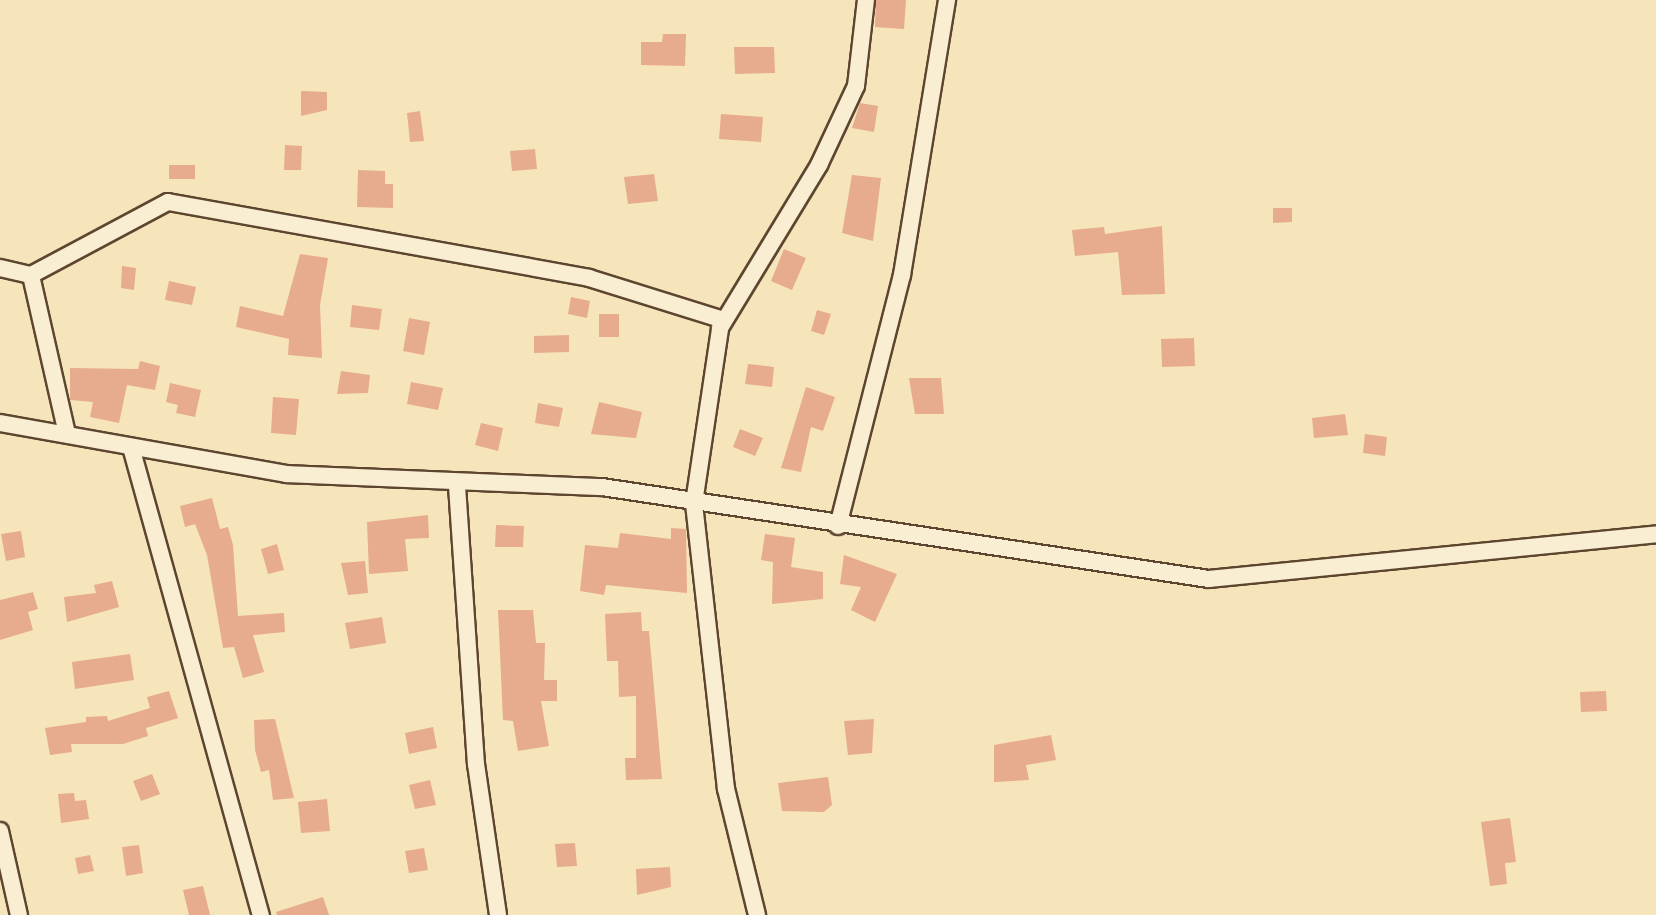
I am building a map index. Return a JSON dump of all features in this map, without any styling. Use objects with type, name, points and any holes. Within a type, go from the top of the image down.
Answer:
[{"type":"street","points":[[757,915],[726,789],[694,503],[714,349],[724,320],[819,164],[856,86],[866,0]]},
{"type":"street","points":[[838,526],[897,301],[947,0]]},
{"type":"street","points":[[0,268],[32,275],[168,202],[589,278],[724,320]]},
{"type":"street","points":[[32,275],[67,434]]},
{"type":"street","points":[[0,423],[322,479],[457,486],[602,487],[838,526],[1230,580],[1299,566],[1477,555],[1656,534]]},
{"type":"street","points":[[131,447],[261,915]]},
{"type":"street","points":[[457,486],[476,764],[498,915]]},
{"type":"street","points":[[0,831],[19,915]]},
{"type":"building","points":[[876,0],[906,0],[904,29],[875,27]]},
{"type":"building","points":[[663,34],[686,34],[685,66],[641,65],[641,42],[662,42]]},
{"type":"building","points":[[734,47],[774,47],[775,73],[735,74]]},
{"type":"building","points":[[301,91],[327,92],[327,110],[301,116]]},
{"type":"building","points":[[860,103],[878,106],[874,132],[852,128]]},
{"type":"building","points":[[420,111],[424,141],[410,142],[407,113]]},
{"type":"building","points":[[721,114],[763,117],[761,142],[719,139]]},
{"type":"building","points":[[285,145],[302,146],[301,170],[284,170]]},
{"type":"building","points":[[535,149],[537,169],[512,171],[510,151]]},
{"type":"building","points":[[169,165],[195,165],[195,179],[169,179]]},
{"type":"building","points":[[358,170],[385,171],[385,184],[393,184],[393,208],[357,207]]},
{"type":"building","points":[[654,174],[658,201],[628,204],[624,177]]},
{"type":"building","points":[[852,175],[881,178],[873,241],[842,233]]},
{"type":"building","points":[[1273,208],[1292,208],[1292,222],[1273,223]]},
{"type":"building","points":[[1162,226],[1165,294],[1122,295],[1118,252],[1075,256],[1072,230],[1104,227],[1105,234]]},
{"type":"building","points":[[784,249],[806,258],[792,290],[771,281]]},
{"type":"building","points":[[300,254],[328,258],[320,305],[322,358],[288,355],[289,339],[236,327],[240,306],[283,316]]},
{"type":"building","points":[[122,266],[136,268],[134,290],[121,288]]},
{"type":"building","points":[[169,281],[196,287],[192,305],[165,300]]},
{"type":"building","points":[[571,297],[590,301],[587,318],[568,314]]},
{"type":"building","points":[[352,305],[382,309],[379,330],[350,327]]},
{"type":"building","points":[[817,310],[831,314],[824,335],[811,331]]},
{"type":"building","points":[[599,314],[619,314],[619,337],[599,337]]},
{"type":"building","points":[[409,318],[430,322],[424,355],[403,351]]},
{"type":"building","points":[[569,335],[569,352],[534,353],[534,336]]},
{"type":"building","points":[[1194,338],[1195,366],[1162,367],[1161,339]]},
{"type":"building","points":[[140,361],[160,366],[155,390],[127,385],[119,423],[90,417],[93,402],[70,400],[70,368],[138,369]]},
{"type":"building","points":[[748,364],[774,367],[772,387],[745,384]]},
{"type":"building","points":[[341,371],[370,375],[368,393],[337,394]]},
{"type":"building","points":[[909,378],[941,378],[944,414],[915,414]]},
{"type":"building","points":[[411,382],[443,388],[438,410],[407,404]]},
{"type":"building","points":[[170,383],[201,390],[195,417],[176,413],[178,405],[166,402]]},
{"type":"building","points":[[806,387],[835,397],[823,431],[811,427],[801,472],[781,468]]},
{"type":"building","points":[[273,397],[299,399],[296,435],[271,433]]},
{"type":"building","points":[[599,402],[642,412],[636,438],[591,434]]},
{"type":"building","points":[[538,403],[563,408],[559,427],[535,423]]},
{"type":"building","points":[[1345,414],[1348,435],[1314,438],[1312,418]]},
{"type":"building","points":[[481,423],[503,428],[498,451],[475,445]]},
{"type":"building","points":[[740,429],[763,438],[755,456],[733,447]]},
{"type":"building","points":[[1365,434],[1387,437],[1385,456],[1363,453]]},
{"type":"building","points":[[212,498],[220,529],[228,527],[233,545],[238,616],[284,613],[285,632],[253,635],[264,672],[243,678],[234,647],[223,648],[207,555],[195,524],[185,527],[180,506]]},
{"type":"building","points":[[428,515],[429,538],[405,539],[408,571],[369,574],[367,522]]},
{"type":"building","points":[[496,525],[524,526],[523,547],[495,547]]},
{"type":"building","points":[[671,528],[686,529],[687,593],[606,585],[604,595],[580,591],[585,545],[618,548],[620,533],[671,539]]},
{"type":"building","points":[[21,531],[25,557],[6,561],[1,534]]},
{"type":"building","points":[[765,534],[795,538],[791,567],[823,572],[823,599],[772,604],[773,562],[761,560]]},
{"type":"building","points":[[277,544],[284,570],[268,574],[261,549]]},
{"type":"building","points":[[844,555],[897,574],[875,622],[851,610],[861,587],[840,584]]},
{"type":"building","points":[[365,561],[368,593],[348,595],[341,563]]},
{"type":"building","points":[[112,581],[119,607],[67,622],[64,597],[96,593],[94,585]]},
{"type":"building","points":[[33,592],[38,609],[28,612],[33,630],[0,640],[0,600]]},
{"type":"building","points":[[498,610],[533,610],[536,643],[545,643],[544,680],[557,680],[557,701],[541,701],[549,746],[518,751],[513,721],[503,720]]},
{"type":"building","points":[[641,612],[642,631],[649,631],[662,779],[626,780],[625,758],[636,758],[636,696],[619,697],[618,661],[607,661],[605,614]]},
{"type":"building","points":[[382,617],[386,643],[350,649],[345,623]]},
{"type":"building","points":[[130,654],[134,680],[75,689],[72,662]]},
{"type":"building","points":[[169,691],[178,718],[146,728],[148,736],[123,744],[71,744],[72,752],[50,755],[45,728],[86,722],[86,717],[107,716],[108,721],[150,708],[147,697]]},
{"type":"building","points":[[1606,691],[1607,711],[1581,712],[1580,692]]},
{"type":"building","points":[[275,719],[294,798],[273,800],[269,770],[261,772],[255,750],[254,720]]},
{"type":"building","points":[[874,719],[872,753],[848,755],[844,721]]},
{"type":"building","points":[[433,727],[437,748],[409,754],[405,733]]},
{"type":"building","points":[[1051,735],[1056,760],[1026,765],[1029,780],[994,782],[994,745]]},
{"type":"building","points":[[152,774],[160,794],[141,801],[133,781]]},
{"type":"building","points":[[828,777],[832,805],[824,812],[782,811],[778,783]]},
{"type":"building","points":[[430,780],[436,805],[415,809],[409,785]]},
{"type":"building","points":[[74,793],[75,801],[86,800],[89,819],[61,823],[58,794]]},
{"type":"building","points":[[327,799],[330,831],[301,833],[298,802]]},
{"type":"building","points":[[1510,818],[1516,862],[1505,863],[1507,884],[1490,886],[1481,822]]},
{"type":"building","points":[[575,843],[577,866],[557,867],[555,844]]},
{"type":"building","points":[[139,845],[143,873],[126,876],[122,847]]},
{"type":"building","points":[[424,848],[428,870],[409,873],[405,851]]},
{"type":"building","points":[[90,855],[94,871],[78,874],[75,858]]},
{"type":"building","points":[[670,867],[671,887],[637,895],[636,869]]},
{"type":"building","points":[[203,886],[210,915],[189,915],[183,890]]},
{"type":"building","points":[[323,897],[329,915],[277,915],[276,912]]}]
